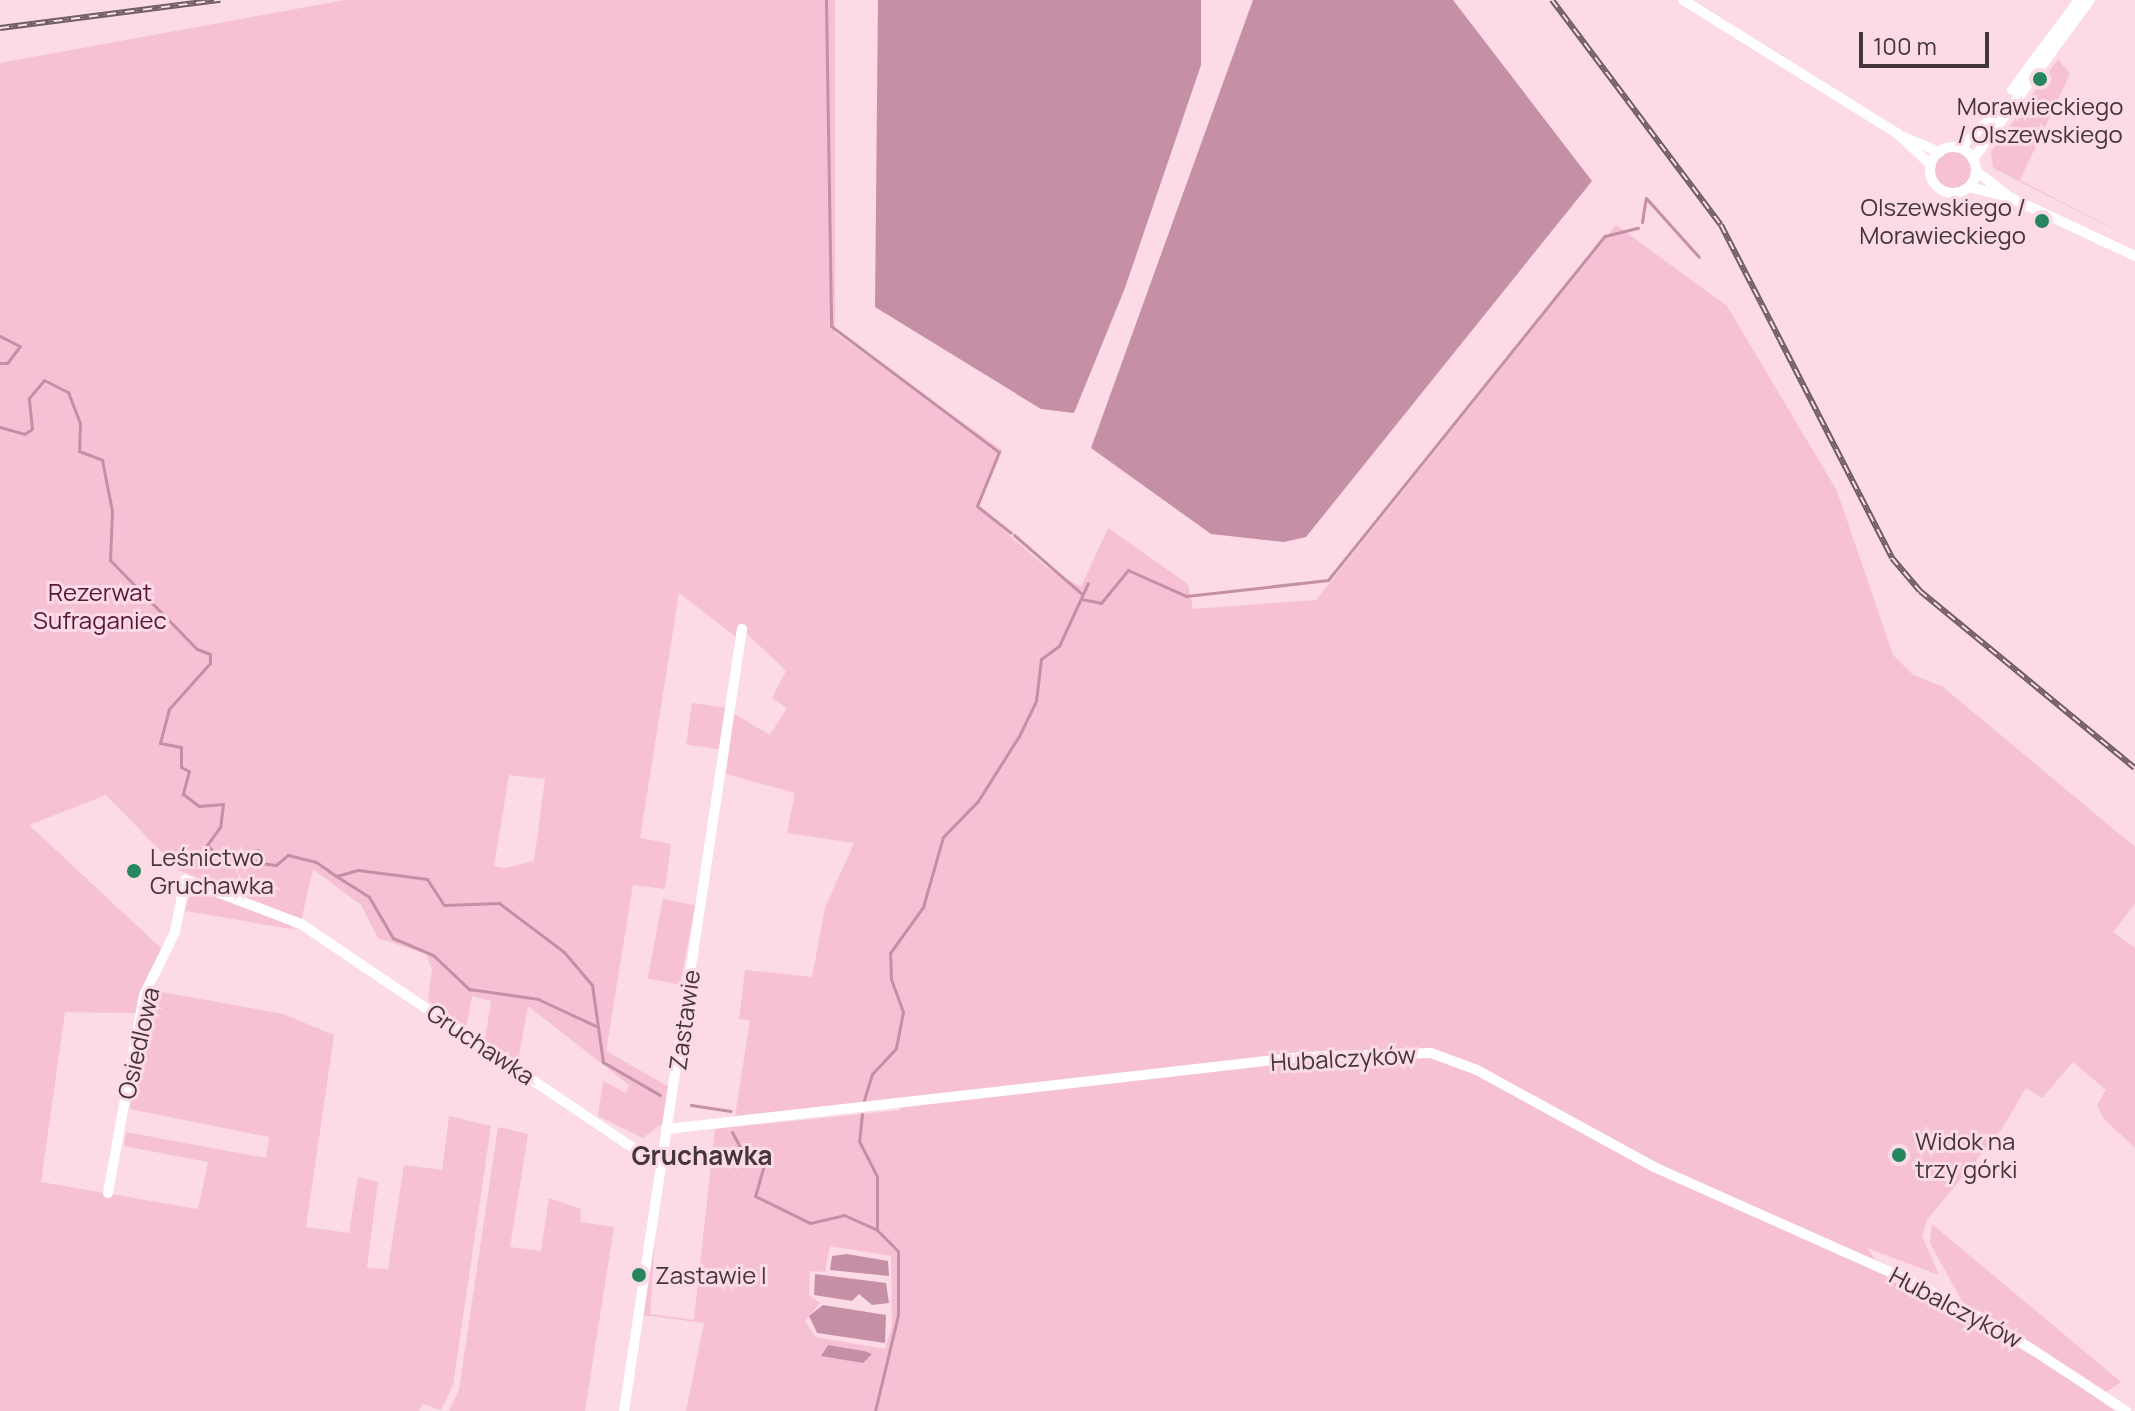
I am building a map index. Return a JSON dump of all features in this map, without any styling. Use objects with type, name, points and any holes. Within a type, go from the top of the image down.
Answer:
[{"type":"street","points":[[1683,0],[1898,134],[1940,152],[1960,148],[1996,112],[2079,0]]},
{"type":"street","points":[[1969,187],[1975,165],[2090,0]]},
{"type":"street","points":[[1898,134],[1931,165],[1940,189],[1957,192],[1969,187],[2009,197],[2135,256]]},
{"type":"street","points":[[1960,148],[2009,197]]},
{"type":"street","points":[[1931,165],[1940,152]]},
{"type":"street","name":"Zastawie","points":[[624,1411],[742,629]]},
{"type":"street","name":"Osiedlowa","points":[[108,1193],[144,995],[175,932],[185,880],[301,924]]},
{"type":"street","name":"Gruchawka","points":[[301,924],[639,1152],[663,1159]]},
{"type":"street","name":"Hubalczyków","points":[[668,1129],[1301,1057],[1431,1053],[1504,1084],[1654,1167],[1924,1288],[2023,1342],[2126,1411]]},
{"type":"green space","name":"Rezerwat Sufraganiec","points":[[345,0],[835,0],[835,333],[1002,450],[977,507],[1046,567],[1081,587],[1108,528],[1188,584],[1193,609],[1316,600],[1616,225],[1727,306],[1837,491],[1893,655],[1912,674],[1943,687],[2135,847],[2135,904],[2113,932],[2135,948],[2135,1148],[2103,1118],[2097,1105],[2106,1090],[2073,1062],[2042,1098],[2026,1088],[2001,1130],[1927,1220],[1922,1236],[1939,1275],[1867,1248],[1890,1280],[2041,1360],[2115,1411],[686,1411],[704,1323],[643,1315],[656,1223],[650,1314],[694,1320],[715,1129],[900,1110],[901,1098],[735,1116],[750,1020],[739,1019],[745,970],[812,977],[825,908],[854,843],[787,833],[795,793],[726,774],[734,714],[770,735],[787,708],[772,698],[786,671],[738,625],[736,637],[679,593],[640,838],[671,844],[665,889],[633,885],[606,1051],[671,1088],[664,1122],[643,1138],[598,1116],[603,1081],[626,1093],[629,1085],[528,1006],[518,1061],[485,1040],[491,1001],[472,996],[466,1028],[428,1001],[432,969],[426,954],[378,938],[361,905],[313,869],[301,921],[179,870],[106,795],[29,825],[162,949],[135,1013],[65,1012],[41,1182],[198,1209],[208,1162],[124,1146],[126,1132],[266,1158],[269,1137],[130,1109],[151,990],[283,1014],[334,1035],[306,1227],[349,1233],[358,1177],[378,1182],[367,1268],[388,1269],[404,1165],[442,1170],[449,1116],[491,1126],[453,1385],[441,1410],[423,1404],[419,1411],[0,1411],[0,63]],"holes":[[[509,775],[545,779],[534,861],[505,868],[494,866]],[[830,1246],[891,1256],[892,1326],[885,1349],[816,1337],[805,1321],[820,1303],[809,1295],[810,1271],[825,1272]]]},
{"type":"green space","points":[[2058,59],[2070,74],[2020,180],[2135,240],[1993,168],[1991,152]]},
{"type":"green space","points":[[1953,152],[1966,157],[1971,170],[1966,183],[1953,188],[1940,183],[1935,170],[1940,157]]},
{"type":"green space","points":[[692,703],[726,708],[720,749],[686,745]]},
{"type":"green space","points":[[193,884],[276,916],[297,930],[185,911]]},
{"type":"green space","points":[[663,899],[695,905],[680,985],[648,979]]},
{"type":"green space","points":[[498,1127],[528,1134],[510,1247],[541,1251],[549,1198],[581,1209],[580,1222],[614,1227],[585,1411],[449,1411],[459,1390]]},
{"type":"green space","points":[[1932,1224],[2121,1382],[2106,1392],[1963,1303],[1930,1243]]},
{"type":"shaded area","points":[[878,0],[1201,0],[1201,65],[1125,288],[1074,413],[1041,409],[875,307]]},
{"type":"shaded area","points":[[1253,0],[1453,0],[1592,181],[1306,537],[1284,542],[1211,534],[1091,448]]},
{"type":"shaded area","points":[[847,1254],[888,1261],[889,1276],[830,1270],[832,1256]]},
{"type":"shaded area","points":[[815,1274],[886,1283],[889,1303],[872,1305],[859,1294],[852,1301],[814,1295]]},
{"type":"shaded area","points":[[823,1305],[886,1315],[885,1343],[817,1333],[809,1316]]},
{"type":"shaded area","points":[[828,1345],[872,1354],[863,1363],[821,1356]]},
{"type":"waterway","points":[[826,0],[831,326],[999,452],[977,506],[1011,533]]},
{"type":"waterway","points":[[1642,222],[1646,198],[1699,257]]},
{"type":"waterway","points":[[1081,599],[1101,603],[1128,570],[1186,596],[1328,580],[1605,236],[1638,228]]},
{"type":"waterway","points":[[0,336],[20,346],[7,363],[0,363]]},
{"type":"waterway","points":[[0,427],[24,434],[32,429],[29,398],[44,380],[68,392],[80,423],[79,451],[102,460],[112,511],[110,560],[197,649],[210,654],[210,663],[169,709],[160,743],[181,747],[181,767],[189,771],[183,794],[199,806],[223,804],[220,827],[207,845],[220,857],[258,850],[253,860],[276,865],[288,855],[316,862],[336,876],[358,870],[427,879],[444,905],[499,903],[564,952],[592,985],[603,1062],[660,1095]]},
{"type":"waterway","points":[[1014,535],[1083,595]]},
{"type":"waterway","points":[[864,1100],[872,1074],[896,1048],[903,1012],[891,979],[890,953],[923,907],[943,837],[978,801],[1019,736],[1036,701],[1041,659],[1059,646],[1088,583]]},
{"type":"waterway","points":[[336,876],[369,897],[393,938],[433,955],[469,989],[538,999],[596,1026]]},
{"type":"waterway","points":[[691,1105],[731,1111]]},
{"type":"waterway","points":[[862,1114],[859,1141],[877,1176],[877,1230]]},
{"type":"waterway","points":[[732,1132],[743,1153],[764,1165],[755,1196],[810,1223],[844,1215],[877,1230],[898,1251],[898,1315],[875,1411]]},
{"type":"railway","points":[[0,28],[220,0]]},
{"type":"railway","points":[[1552,0],[1721,225],[1892,558],[1920,591],[2135,768]]},
{"type":"place","name":"Morawieckiego / Olszewskiego","points":[[2040,79]]},
{"type":"place","name":"Olszewskiego / Morawieckiego","points":[[2042,221]]},
{"type":"place","name":"Leśnictwo Gruchawka","points":[[134,871]]},
{"type":"place","name":"Widok na trzy górki","points":[[1899,1155]]},
{"type":"place","name":"Zastawie I","points":[[639,1275]]},
{"type":"district","name":"Gruchawka","points":[[702,1156]]}]
